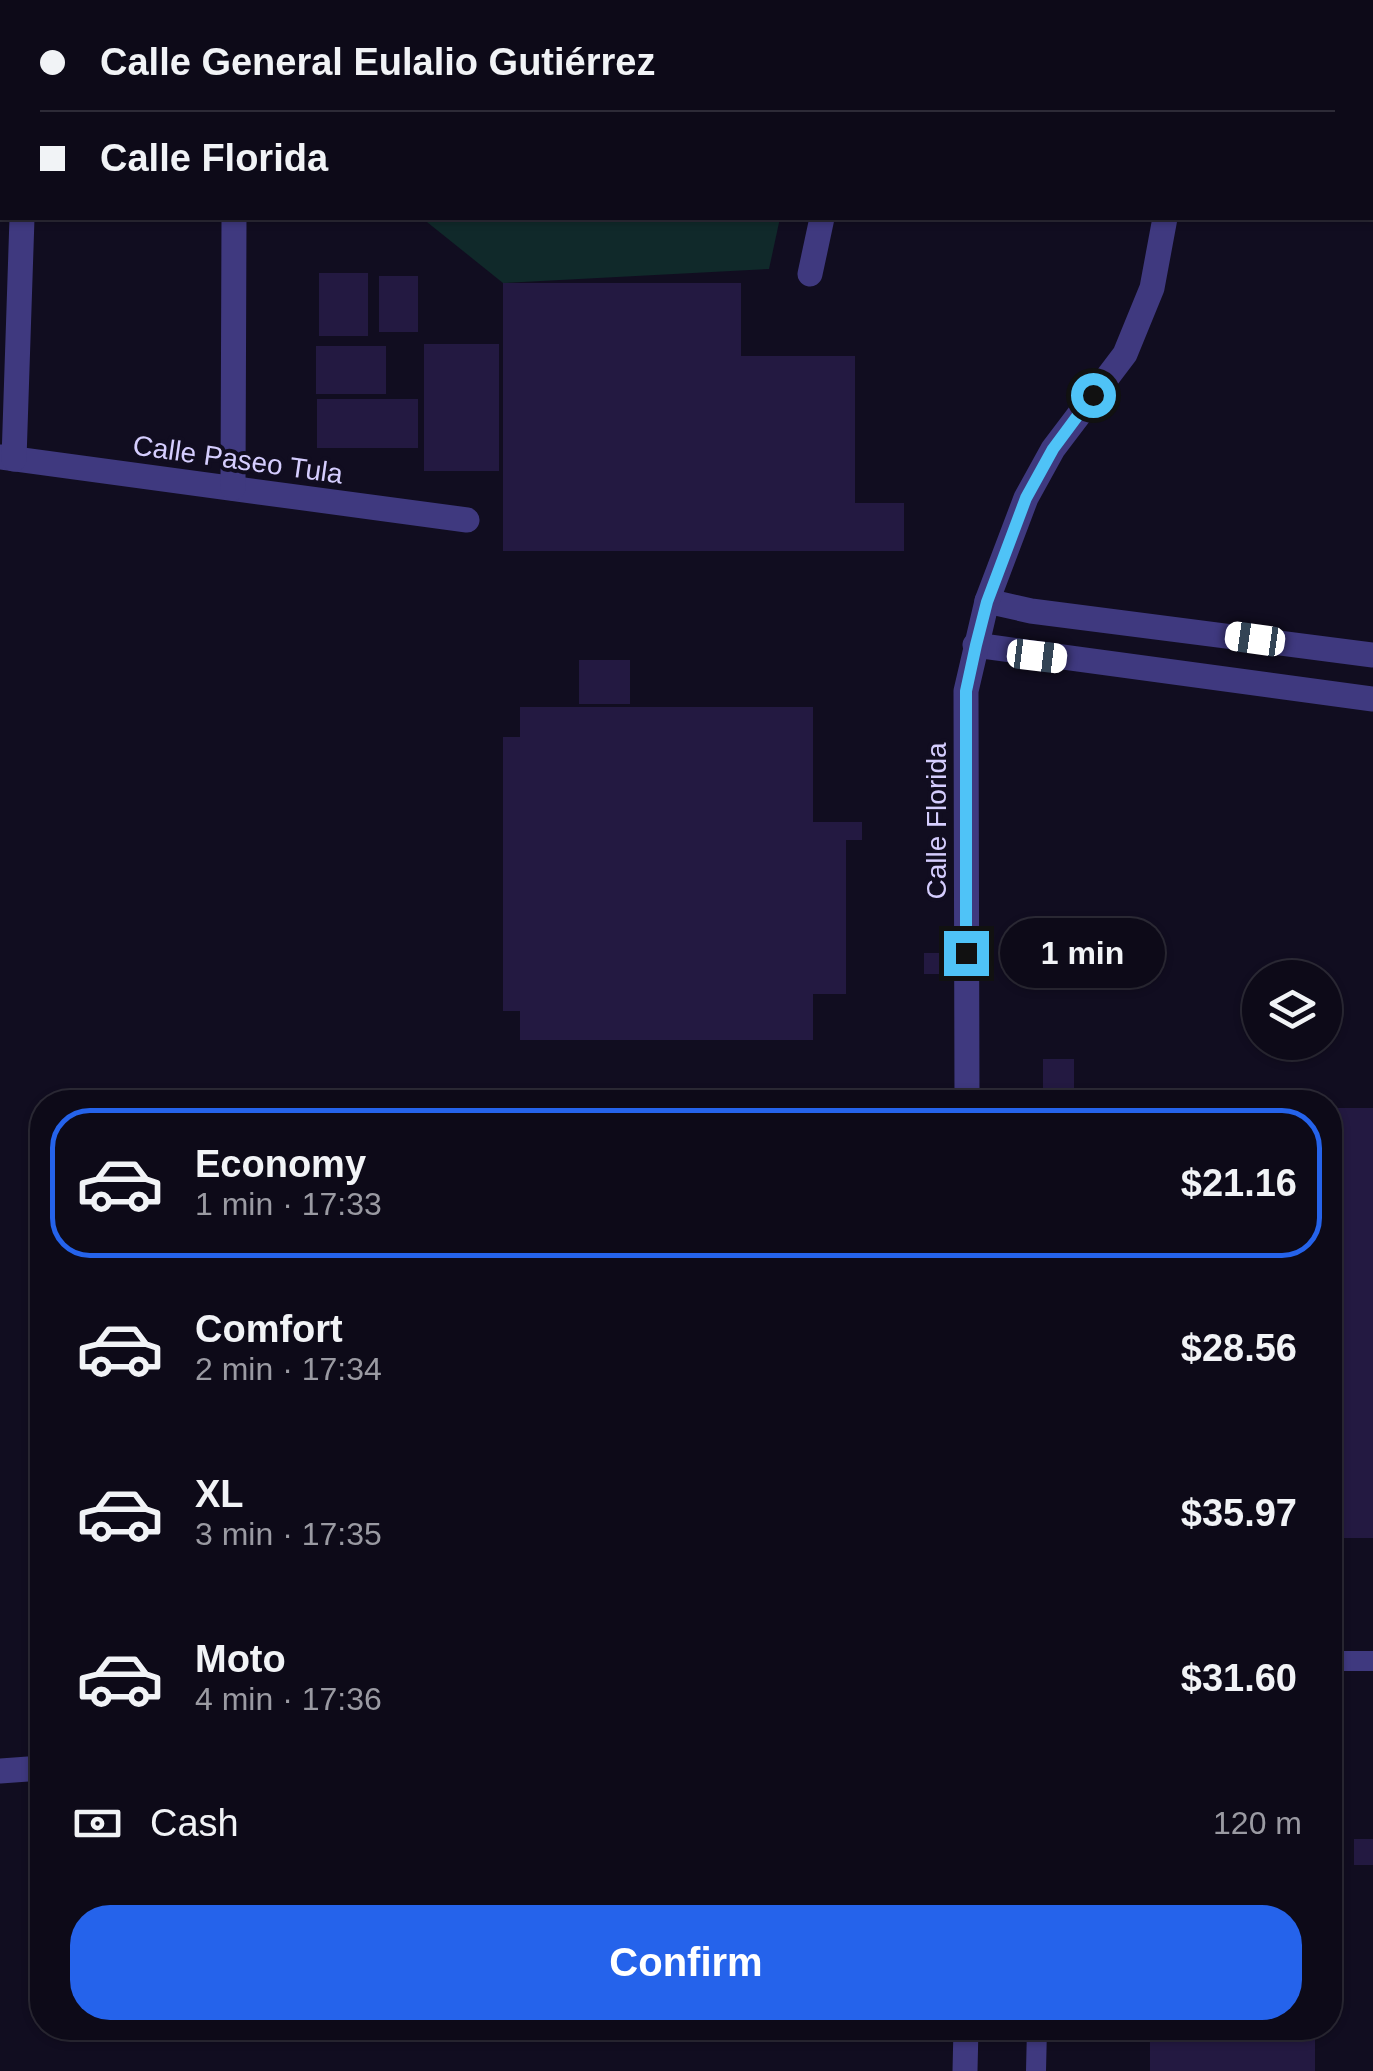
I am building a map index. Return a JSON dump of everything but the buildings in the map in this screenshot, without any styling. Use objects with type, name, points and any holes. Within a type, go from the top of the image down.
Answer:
[{"type":"street","points":[[7,458],[22,220]]},
{"type":"street","points":[[233,488],[234,220]]},
{"type":"street","points":[[810,274],[822,220]]},
{"type":"street","name":"Calle Florida","points":[[966,1090],[966,691],[976,645],[987,602],[1026,498],[1044,466],[1125,354],[1152,288],[1166,220]]},
{"type":"street","name":"Calle Paseo Tula","points":[[7,458],[467,520]]},
{"type":"street","points":[[987,602],[1030,611],[1373,655]]},
{"type":"street","points":[[976,645],[1373,700]]},
{"type":"street","points":[[0,1771],[30,1769]]},
{"type":"street","points":[[966,2040],[966,2071]]},
{"type":"lane","points":[[1342,1661],[1373,1661]]},
{"type":"lane","points":[[1036,2071],[1037,2040]]},
{"type":"green space","points":[[424,220],[780,220],[769,269],[503,283]]},
{"type":"route","points":[[966,953],[966,691],[976,645],[987,602],[1026,498],[1053,449],[1093,395]]}]
